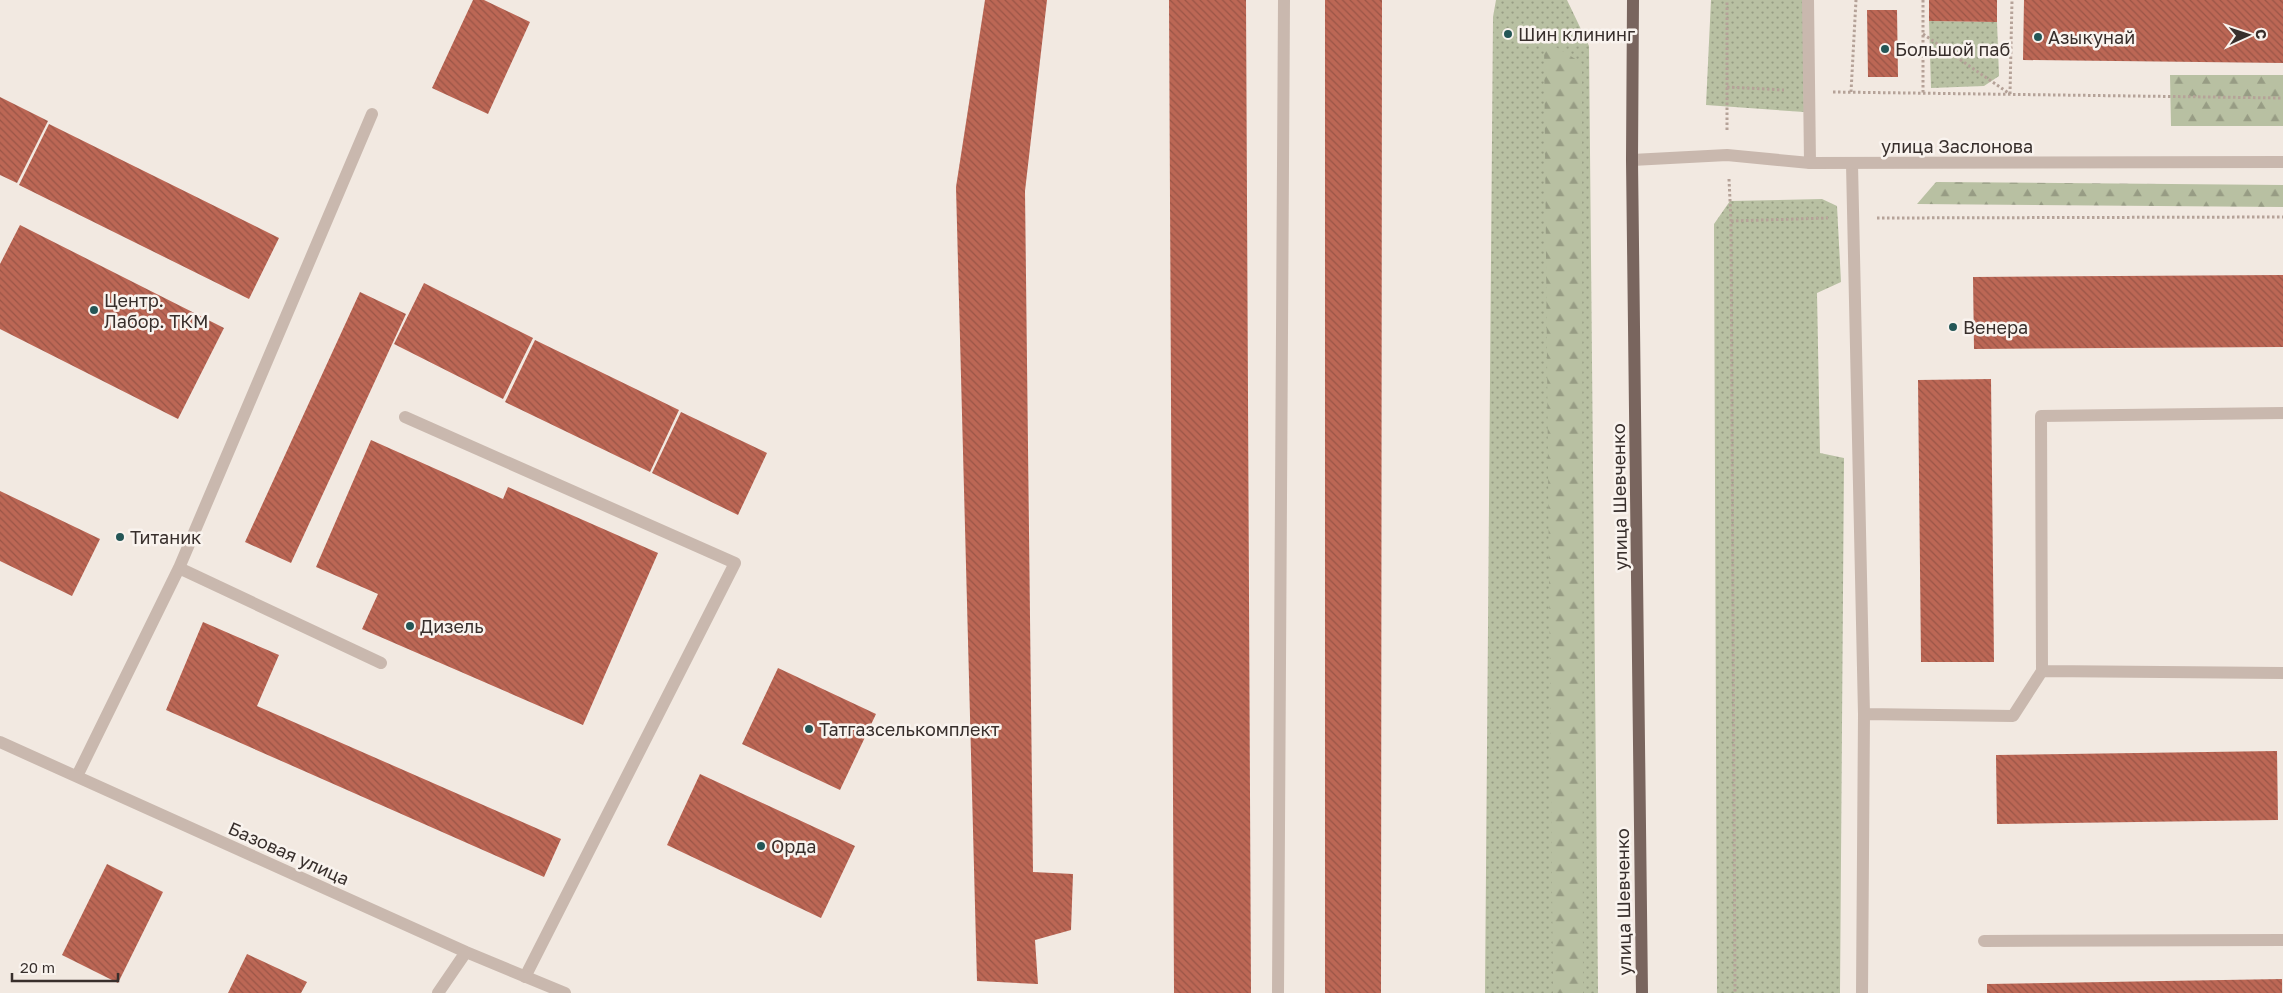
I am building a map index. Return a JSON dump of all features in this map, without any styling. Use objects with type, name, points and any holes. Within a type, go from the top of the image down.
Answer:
[{"type":"main road","name":"улица Шевченко","points":[[1633,0],[1632,160],[1642,993]]},
{"type":"street","points":[[1278,993],[1284,0]]},
{"type":"street","points":[[1808,0],[1810,163]]},
{"type":"street","points":[[76,776],[179,568],[372,114]]},
{"type":"street","name":"улица Заслонова","points":[[1632,160],[1727,155],[1810,163],[1852,164],[2283,162]]},
{"type":"street","points":[[1852,164],[1864,714],[1862,993]]},
{"type":"street","points":[[1864,714],[2013,716],[2042,672],[2041,416],[2283,413]]},
{"type":"street","points":[[405,417],[735,563],[525,977]]},
{"type":"street","points":[[179,568],[381,664]]},
{"type":"street","points":[[2042,672],[2283,672]]},
{"type":"street","name":"Базовая улица","points":[[0,742],[466,952],[565,993]]},
{"type":"street","points":[[1984,942],[2283,940]]},
{"type":"street","points":[[438,993],[466,952]]},
{"type":"path","points":[[1727,0],[1727,87],[1851,92],[2283,98]]},
{"type":"path","points":[[1851,92],[1856,0]]},
{"type":"path","points":[[1923,0],[1923,93]]},
{"type":"path","points":[[2010,94],[2012,0]]},
{"type":"path","points":[[1923,34],[2010,94]]},
{"type":"path","points":[[1730,201],[1735,993]]},
{"type":"path","points":[[1731,221],[1852,218],[2283,217]]},
{"type":"green space","points":[[1496,0],[1567,0],[1589,46],[1598,993],[1485,993],[1493,17]]},
{"type":"green space","points":[[1711,0],[1803,0],[1804,112],[1706,105]]},
{"type":"green space","points":[[1929,21],[1997,22],[1999,76],[1984,86],[1931,88]]},
{"type":"green space","points":[[1544,40],[1582,63],[1583,993],[1553,993]]},
{"type":"green space","points":[[2170,75],[2283,75],[2283,126],[2171,126]]},
{"type":"green space","points":[[1936,182],[2283,185],[2283,207],[1917,204]]},
{"type":"green space","points":[[1822,199],[1837,206],[1841,282],[1817,293],[1820,453],[1844,458],[1840,993],[1717,993],[1714,224],[1730,201]]},
{"type":"building","points":[[473,0],[484,0],[530,22],[488,114],[432,88]]},
{"type":"building","points":[[985,0],[1047,0],[1025,191],[1033,872],[1073,874],[1071,930],[1035,940],[1038,984],[977,981],[956,187]]},
{"type":"building","points":[[1169,0],[1246,0],[1251,993],[1174,993]]},
{"type":"building","points":[[1325,0],[1382,0],[1381,993],[1325,993]]},
{"type":"building","points":[[1929,0],[1997,0],[1997,22],[1929,21]]},
{"type":"building","points":[[2024,0],[2283,0],[2283,63],[2023,60]]},
{"type":"building","points":[[1867,10],[1897,10],[1898,77],[1868,77]]},
{"type":"building","points":[[0,97],[48,121],[17,183],[0,175]]},
{"type":"building","points":[[49,124],[279,238],[249,299],[19,185]]},
{"type":"building","name":"Центр. Лабор. ТКМ","points":[[20,225],[224,328],[178,419],[0,329],[0,264]]},
{"type":"building","points":[[2283,275],[2283,347],[1974,349],[1973,277]]},
{"type":"building","points":[[424,283],[533,338],[503,399],[394,344]]},
{"type":"building","points":[[360,292],[406,314],[291,563],[245,542]]},
{"type":"building","points":[[535,340],[679,410],[650,472],[505,402]]},
{"type":"building","points":[[1991,379],[1994,662],[1921,662],[1918,380]]},
{"type":"building","points":[[681,412],[767,453],[738,515],[652,473]]},
{"type":"building","points":[[371,440],[503,499],[508,487],[658,553],[583,725],[362,629],[378,594],[316,567]]},
{"type":"building","points":[[0,491],[100,539],[72,596],[0,561]]},
{"type":"building","points":[[203,622],[279,655],[257,706],[561,839],[544,877],[166,710]]},
{"type":"building","name":"Татгазселькомплект","points":[[778,668],[876,714],[840,790],[742,744]]},
{"type":"building","points":[[2277,751],[2278,820],[1997,824],[1996,755]]},
{"type":"building","points":[[700,774],[855,846],[821,918],[667,845]]},
{"type":"building","points":[[107,864],[163,892],[118,983],[62,955]]},
{"type":"building","points":[[247,954],[307,982],[301,993],[228,993]]},
{"type":"building","points":[[2282,979],[2282,993],[1987,993],[1987,984]]},
{"type":"place","name":"Шин клининг","points":[[1508,34]]},
{"type":"place","name":"Азыкунай","points":[[2038,37]]},
{"type":"place","name":"Большой паб","points":[[1885,49]]},
{"type":"place","name":"Центр. Лабор. ТКМ","points":[[94,310]]},
{"type":"place","name":"Венера","points":[[1953,327]]},
{"type":"place","name":"Титаник","points":[[120,537]]},
{"type":"place","name":"Дизель","points":[[410,626]]},
{"type":"place","name":"Татгазселькомплект","points":[[809,729]]},
{"type":"place","name":"Орда","points":[[761,846]]}]
